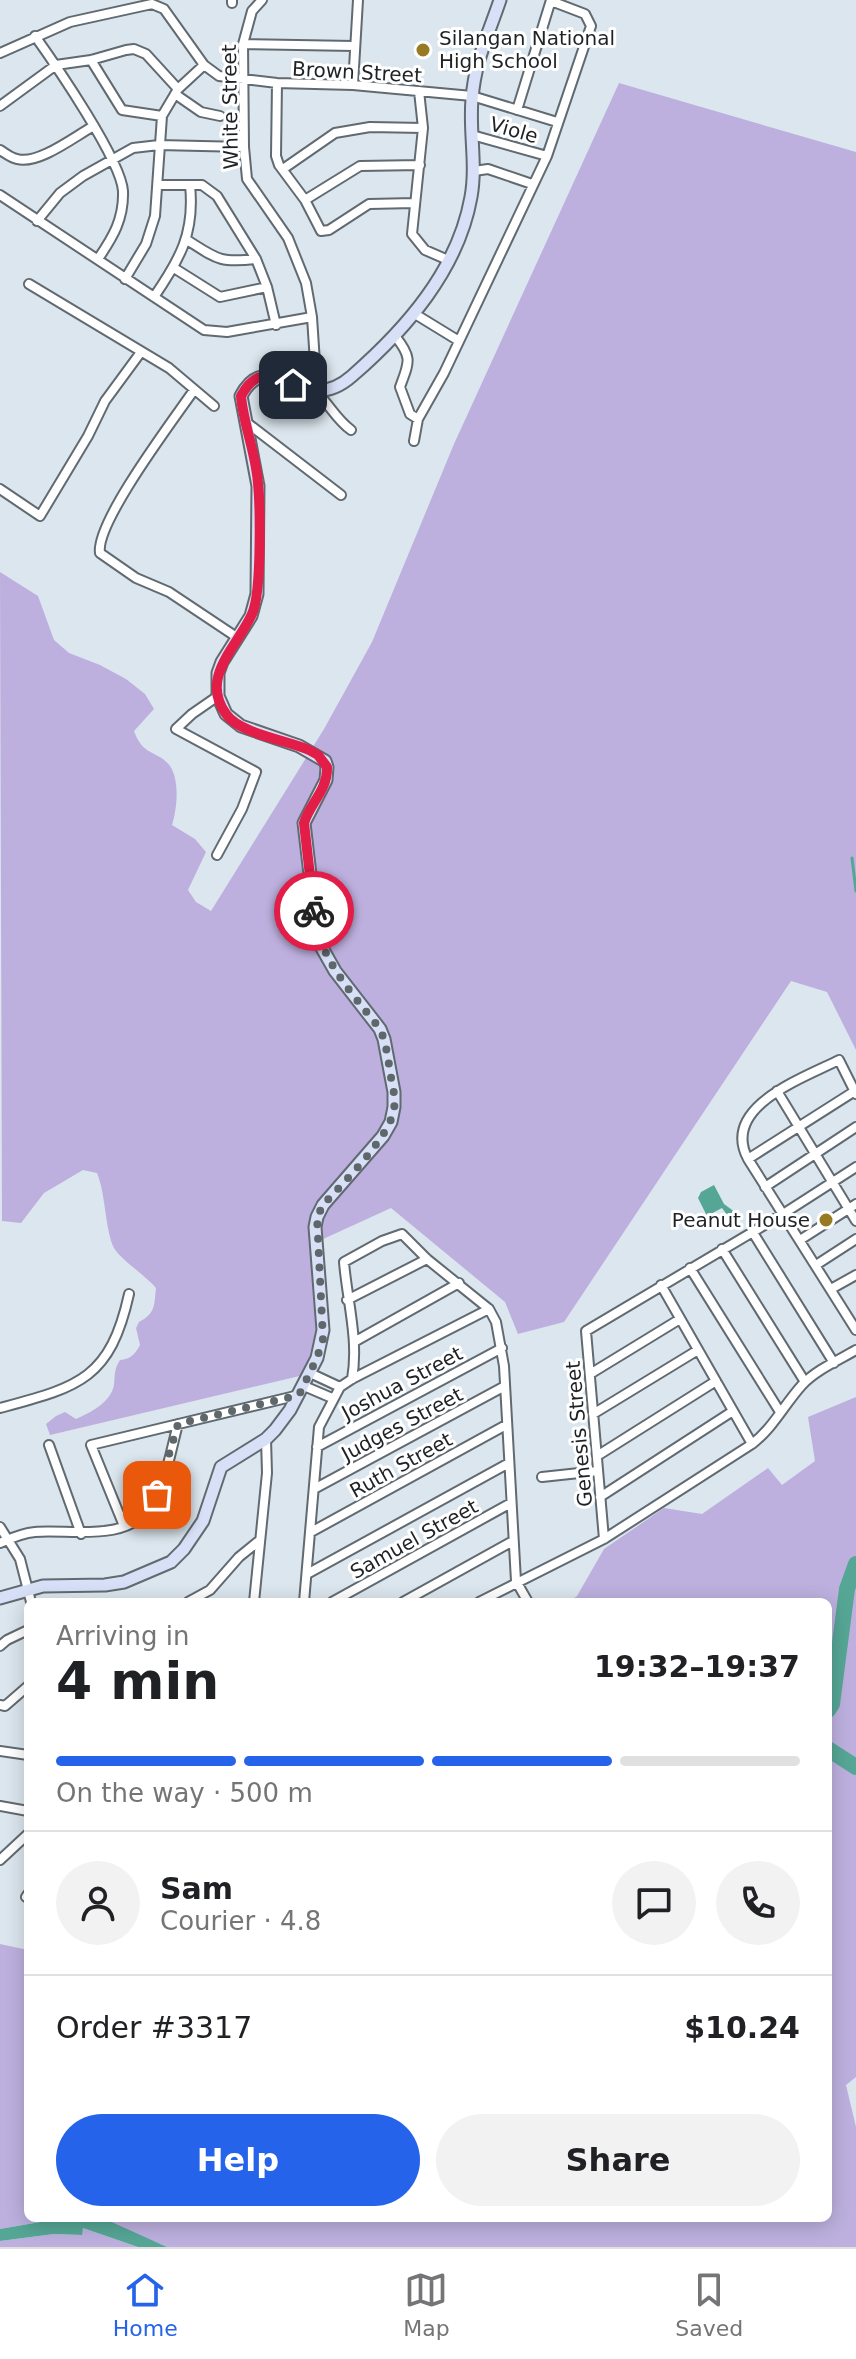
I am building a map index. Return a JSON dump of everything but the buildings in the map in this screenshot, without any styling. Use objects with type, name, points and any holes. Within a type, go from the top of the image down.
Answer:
[{"type":"street","name":"White Street","points":[[262,0],[252,11],[243,44],[247,179],[288,238],[306,283],[312,317],[317,393]]},
{"type":"street","points":[[353,85],[358,0]]},
{"type":"street","points":[[317,393],[338,387],[395,336],[415,314],[448,260],[466,219],[474,171],[472,96],[479,54],[500,0]]},
{"type":"street","points":[[414,441],[418,419],[459,341],[547,156],[591,26],[585,14],[551,1],[517,110]]},
{"type":"street","points":[[0,53],[70,22],[152,4],[164,9],[204,65],[177,92],[162,116],[155,216],[146,244],[125,279]]},
{"type":"street","points":[[35,36],[113,159],[123,186],[120,223],[98,259]]},
{"type":"street","points":[[243,44],[354,46]]},
{"type":"street","points":[[0,106],[56,65],[139,50],[146,54],[177,92],[201,112],[220,116]]},
{"type":"street","points":[[91,60],[122,110],[162,116]]},
{"type":"street","name":"Brown Street","points":[[204,65],[219,76],[244,80],[353,85],[472,96],[557,122]]},
{"type":"street","points":[[277,83],[276,156],[321,231],[369,204],[414,203]]},
{"type":"street","points":[[419,91],[423,128],[412,234],[425,250],[448,260]]},
{"type":"street","points":[[0,150],[15,159],[30,159],[46,154],[92,127]]},
{"type":"street","points":[[283,169],[335,133],[370,127],[423,128]]},
{"type":"street","name":"Viole","points":[[472,135],[547,156]]},
{"type":"street","points":[[37,221],[60,193],[133,148],[159,145],[244,147]]},
{"type":"street","points":[[305,200],[360,166],[420,165]]},
{"type":"street","points":[[474,171],[488,169],[532,184]]},
{"type":"street","points":[[159,185],[202,185],[217,196],[256,259],[267,287],[276,325]]},
{"type":"street","points":[[154,297],[174,268],[187,240],[192,210],[190,185]]},
{"type":"street","points":[[0,195],[204,330],[227,332],[312,317]]},
{"type":"street","points":[[187,240],[227,262],[256,259]]},
{"type":"street","points":[[174,268],[220,297],[267,287]]},
{"type":"street","points":[[29,284],[169,368],[214,406]]},
{"type":"street","points":[[415,314],[459,341]]},
{"type":"street","points":[[395,336],[408,352],[408,364],[400,387],[410,414],[418,419]]},
{"type":"street","points":[[0,489],[40,516],[88,436],[105,401],[141,352]]},
{"type":"street","points":[[0,1598],[29,1588],[53,1585],[116,1584],[171,1562],[198,1530],[221,1467],[266,1439],[283,1421],[310,1373],[323,1339],[317,1217],[323,1205],[383,1136],[394,1107],[394,1092],[380,1029],[335,971],[322,948],[315,917],[304,823],[326,780],[325,761],[309,750],[232,721],[218,696],[218,673],[255,606],[258,578],[258,486],[241,396],[255,377],[277,379],[317,393],[330,404],[335,418],[351,430]]},
{"type":"street","points":[[194,390],[113,512],[99,546],[100,553],[136,578],[169,592],[238,638]]},
{"type":"street","points":[[245,422],[341,495]]},
{"type":"street","points":[[217,855],[242,809],[256,772],[176,729],[218,696]]},
{"type":"street","points":[[748,1159],[855,1093],[839,1060],[777,1091],[743,1126],[741,1145],[748,1159],[765,1187],[856,1330]]},
{"type":"street","points":[[777,1091],[852,1207],[856,1221]]},
{"type":"street","points":[[765,1187],[856,1127]]},
{"type":"street","name":"Genesis Street","points":[[604,1539],[586,1331],[856,1167]]},
{"type":"street","points":[[800,1240],[852,1207]]},
{"type":"street","points":[[752,1231],[834,1363]]},
{"type":"street","points":[[352,1379],[354,1342],[344,1262],[402,1234],[427,1259],[489,1309],[496,1322],[505,1386],[516,1581],[526,1598]]},
{"type":"street","points":[[816,1265],[856,1239]]},
{"type":"street","points":[[722,1249],[805,1382]]},
{"type":"street","points":[[347,1300],[427,1259]]},
{"type":"street","points":[[690,1268],[780,1412]]},
{"type":"street","points":[[831,1289],[856,1275]]},
{"type":"street","points":[[354,1342],[459,1283]]},
{"type":"street","points":[[661,1285],[752,1444]]},
{"type":"street","points":[[0,1408],[70,1387],[88,1375],[117,1336],[129,1294]]},
{"type":"street","points":[[847,1314],[856,1308]]},
{"type":"street","points":[[304,1598],[319,1427],[332,1398],[340,1387],[352,1379],[489,1309]]},
{"type":"street","points":[[590,1374],[680,1319]]},
{"type":"street","name":"Joshua Street","points":[[317,1447],[502,1348]]},
{"type":"street","points":[[593,1414],[698,1350]]},
{"type":"street","points":[[488,1598],[516,1581],[604,1539],[752,1444],[770,1430],[780,1412],[805,1382],[856,1350]]},
{"type":"street","points":[[310,1373],[340,1387]]},
{"type":"street","points":[[597,1456],[716,1381]]},
{"type":"street","name":"Judges Street","points":[[314,1489],[505,1386]]},
{"type":"street","points":[[124,1526],[91,1445],[302,1390],[332,1398]]},
{"type":"street","points":[[600,1497],[733,1411]]},
{"type":"street","points":[[5,1541],[37,1532],[81,1534],[124,1526],[145,1513],[151,1506],[178,1424]]},
{"type":"street","name":"Ruth Street","points":[[311,1532],[506,1425]]},
{"type":"street","points":[[254,1598],[267,1473],[266,1439]]},
{"type":"street","points":[[49,1445],[81,1534]]},
{"type":"street","points":[[307,1574],[509,1463]]},
{"type":"street","points":[[542,1477],[598,1471]]},
{"type":"street","name":"Samuel Street","points":[[339,1598],[511,1503]]},
{"type":"street","points":[[0,1527],[5,1541],[20,1559],[30,1598]]},
{"type":"street","points":[[195,1598],[210,1590],[244,1552],[260,1540]]},
{"type":"street","points":[[410,1598],[513,1541]]},
{"type":"street","points":[[210,1590],[210,1598]]},
{"type":"street","points":[[0,1646],[24,1632]]},
{"type":"street","points":[[2,1706],[24,1689]]},
{"type":"street","points":[[0,1751],[24,1754]]},
{"type":"street","points":[[0,1806],[24,1810]]},
{"type":"street","points":[[0,1860],[24,1838]]},
{"type":"street","points":[[0,1847],[12,1849]]},
{"type":"shaded area","points":[[619,83],[856,152],[856,1050],[827,992],[791,981],[564,1322],[518,1334],[505,1302],[391,1208],[321,1240],[312,1240],[317,1345],[304,1375],[50,1435],[46,1424],[56,1416],[65,1412],[76,1419],[109,1397],[120,1360],[132,1356],[140,1345],[136,1328],[151,1312],[156,1288],[114,1248],[97,1173],[83,1170],[44,1193],[21,1223],[2,1221],[0,572],[38,596],[54,640],[69,653],[126,679],[145,694],[154,709],[134,731],[142,745],[165,761],[173,772],[177,795],[172,825],[195,839],[206,852],[188,890],[196,902],[211,911],[324,729],[372,642],[454,444]]},
{"type":"shaded area","points":[[714,1185],[724,1204],[739,1215],[737,1221],[730,1219],[722,1208],[707,1216],[698,1198],[701,1192]]},
{"type":"shaded area","points":[[856,1397],[856,2077],[846,2085],[856,2127],[856,2247],[167,2247],[109,2222],[832,2222],[832,1598],[574,1598],[604,1549],[664,1508],[702,1514],[768,1468],[782,1485],[815,1461],[808,1417]]},
{"type":"shaded area","points":[[0,1944],[24,1949],[24,2222],[40,2222],[0,2229]]},
{"type":"shaded area","points":[[40,2222],[112,2222],[167,2247],[138,2247],[83,2228],[82,2235],[54,2234],[0,2241],[0,2229]]},
{"type":"shaded area","points":[[83,2228],[138,2247],[0,2247],[0,2241],[54,2234],[81,2235]]},
{"type":"waterway","points":[[852,858],[856,891]]},
{"type":"waterway","points":[[832,1704],[847,1589],[856,1564]]},
{"type":"waterway","points":[[832,1752],[856,1767]]},
{"type":"way so far","points":[[157,1495],[178,1424],[299,1395],[323,1339],[316,1250],[317,1217],[323,1205],[383,1136],[391,1122],[394,1092],[384,1039],[322,948],[314,911]]},
{"type":"place","name":"Silangan National High School","points":[[423,50]]},
{"type":"place","name":"Peanut House","points":[[826,1220]]},
{"type":"route","points":[[293,385],[266,376],[255,377],[241,396],[257,470],[257,594],[251,616],[222,662],[217,685],[221,704],[232,721],[309,750],[325,761],[326,780],[306,813],[304,823],[314,911]]}]
